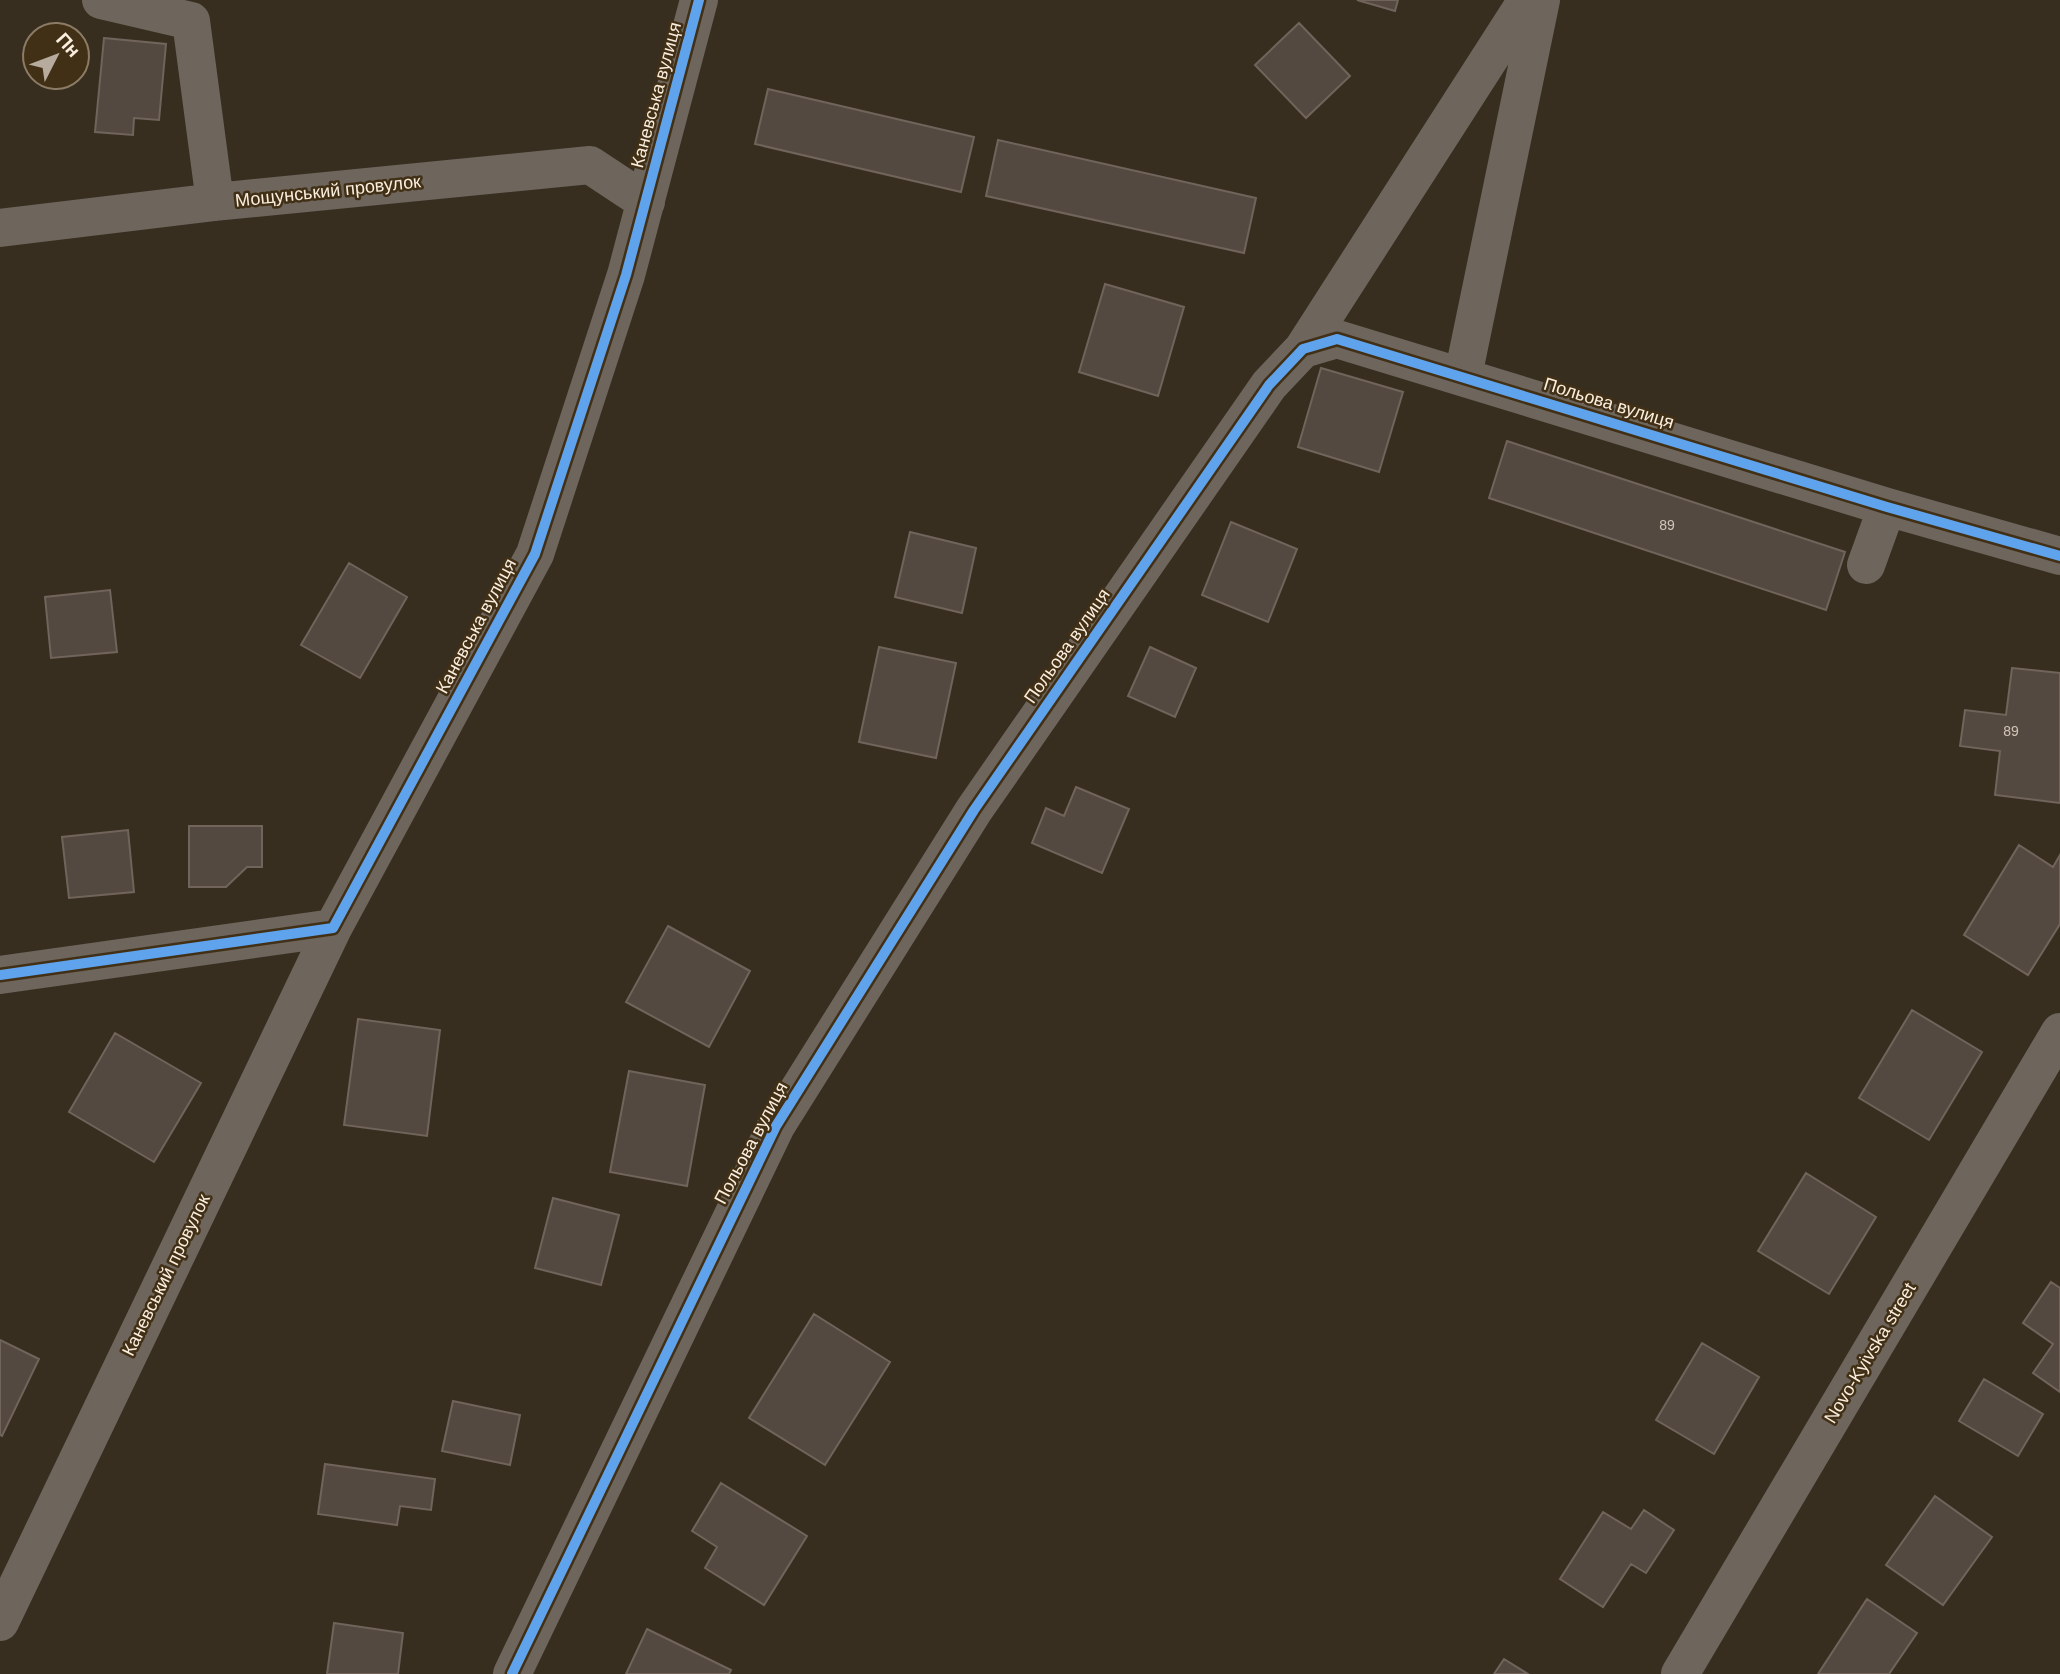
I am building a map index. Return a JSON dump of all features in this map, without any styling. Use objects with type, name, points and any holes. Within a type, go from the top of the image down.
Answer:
[{"type":"street","points":[[101,0],[191,21],[215,202]]},
{"type":"street","name":"Каневська вулиця","points":[[333,928],[535,554],[626,275],[699,0]]},
{"type":"street","points":[[1303,349],[1527,0]]},
{"type":"street","points":[[1463,376],[1541,0]]},
{"type":"street","name":"Мощунський провулок","points":[[0,228],[215,202],[590,165],[646,202]]},
{"type":"street","name":"Польова вулиця","points":[[512,1674],[776,1126],[974,810],[1269,385],[1303,349],[1337,339],[1886,507],[2060,556]]},
{"type":"street","points":[[1866,565],[1886,507]]},
{"type":"street","points":[[0,975],[333,928]]},
{"type":"street","name":"Каневський провулок","points":[[0,1622],[333,928]]},
{"type":"street","name":"Novo-Kyivska street","points":[[1680,1674],[2060,1032]]},
{"type":"building","points":[[1357,0],[1398,0],[1395,11]]},
{"type":"building","points":[[1299,23],[1350,76],[1306,118],[1255,65]]},
{"type":"building","points":[[104,38],[166,44],[159,120],[134,118],[133,135],[95,132]]},
{"type":"building","points":[[768,89],[974,137],[961,192],[755,144]]},
{"type":"building","points":[[998,140],[1256,198],[1244,253],[986,196]]},
{"type":"building","points":[[1105,284],[1184,307],[1158,396],[1079,372]]},
{"type":"building","points":[[1321,368],[1403,392],[1379,472],[1298,447]]},
{"type":"building","points":[[1507,441],[1845,552],[1826,610],[1489,498]]},
{"type":"building","points":[[1231,522],[1297,549],[1268,622],[1202,595]]},
{"type":"building","points":[[910,532],[976,548],[962,613],[895,597]]},
{"type":"building","points":[[349,563],[407,597],[360,678],[301,645]]},
{"type":"building","points":[[110,590],[117,652],[51,658],[45,597]]},
{"type":"building","points":[[879,647],[956,663],[936,758],[859,742]]},
{"type":"building","points":[[1150,647],[1196,668],[1175,717],[1128,696]]},
{"type":"building","points":[[2012,668],[2060,673],[2060,803],[1995,795],[2000,751],[1960,746],[1965,710],[2006,715]]},
{"type":"building","points":[[1076,787],[1129,809],[1102,873],[1032,843],[1046,808],[1064,816]]},
{"type":"building","points":[[189,826],[262,826],[262,867],[247,867],[226,887],[189,887]]},
{"type":"building","points":[[128,830],[134,892],[69,898],[62,837]]},
{"type":"building","points":[[2019,845],[2053,867],[2060,855],[2060,924],[2028,975],[1964,935]]},
{"type":"building","points":[[668,926],[750,971],[709,1047],[626,1002]]},
{"type":"building","points":[[1912,1010],[1982,1052],[1929,1140],[1859,1098]]},
{"type":"building","points":[[358,1019],[440,1030],[427,1136],[344,1125]]},
{"type":"building","points":[[115,1033],[201,1083],[154,1162],[69,1112]]},
{"type":"building","points":[[629,1071],[705,1085],[687,1186],[610,1172]]},
{"type":"building","points":[[1806,1173],[1876,1217],[1829,1294],[1758,1251]]},
{"type":"building","points":[[553,1198],[619,1215],[601,1285],[535,1268]]},
{"type":"building","points":[[2051,1282],[2060,1288],[2060,1392],[2033,1373],[2053,1344],[2023,1323]]},
{"type":"building","points":[[814,1314],[890,1362],[825,1465],[749,1418]]},
{"type":"building","points":[[0,1340],[39,1359],[2,1436],[0,1435]]},
{"type":"building","points":[[1702,1343],[1759,1377],[1714,1454],[1656,1420]]},
{"type":"building","points":[[1984,1379],[2043,1414],[2018,1456],[1959,1421]]},
{"type":"building","points":[[453,1401],[520,1415],[510,1465],[442,1451]]},
{"type":"building","points":[[325,1464],[435,1479],[431,1510],[400,1506],[397,1525],[318,1514]]},
{"type":"building","points":[[721,1483],[807,1536],[764,1605],[705,1568],[717,1547],[692,1531]]},
{"type":"building","points":[[1935,1496],[1992,1537],[1943,1605],[1886,1565]]},
{"type":"building","points":[[1644,1510],[1674,1530],[1646,1573],[1631,1564],[1603,1607],[1560,1579],[1603,1512],[1631,1529]]},
{"type":"building","points":[[1867,1599],[1917,1633],[1889,1674],[1818,1674]]},
{"type":"building","points":[[334,1623],[403,1633],[398,1674],[327,1674]]},
{"type":"building","points":[[647,1629],[731,1670],[729,1674],[626,1674]]},
{"type":"building","points":[[1504,1659],[1528,1674],[1494,1674]]},
{"type":"cycle path","points":[[0,975],[333,928],[535,554],[626,275],[699,0]]},
{"type":"cycle path","points":[[512,1674],[776,1126],[974,810],[1269,385],[1303,349],[1337,339],[1887,507],[2060,556]]}]
